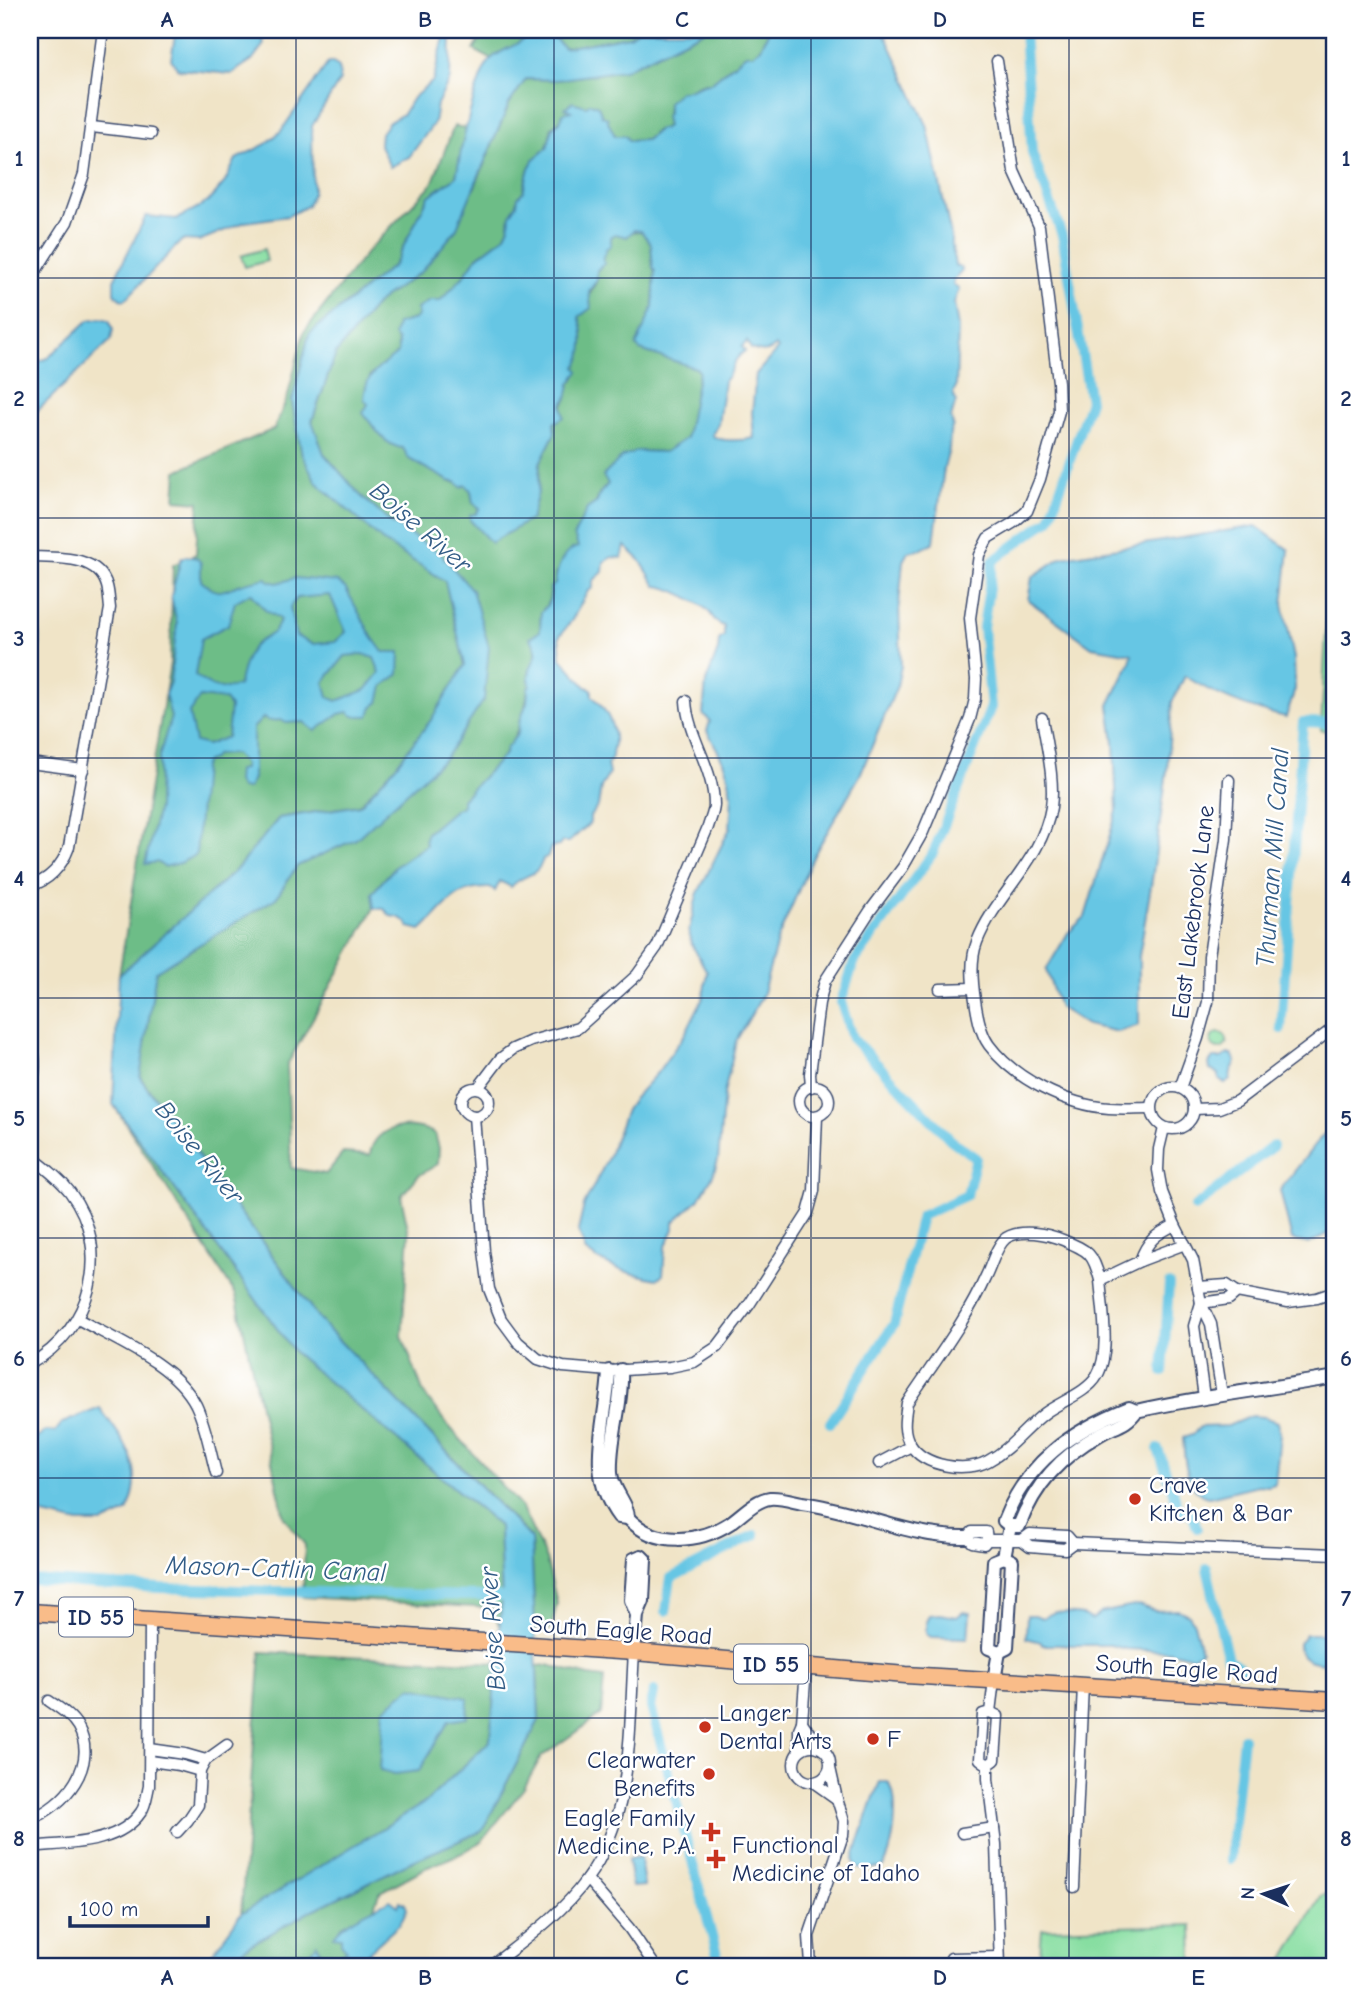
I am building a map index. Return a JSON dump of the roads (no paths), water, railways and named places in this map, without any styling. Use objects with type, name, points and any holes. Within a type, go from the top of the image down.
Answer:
[{"type":"highway","name":"South Eagle Road","points":[[30,1612],[634,1652],[806,1668],[1335,1702]]},
{"type":"street","points":[[30,280],[55,244],[77,198],[87,162],[103,30]]},
{"type":"street","points":[[811,1087],[810,1074],[825,981],[923,832],[970,719],[976,679],[970,618],[979,555],[988,538],[1027,511],[1040,479],[1059,411],[1058,382],[1039,226],[1014,171],[997,61]]},
{"type":"street","points":[[92,127],[151,134]]},
{"type":"street","points":[[30,556],[73,559],[90,566],[99,572],[107,584],[110,608],[69,847],[64,860],[54,873],[30,886]]},
{"type":"street","points":[[478,1088],[500,1059],[513,1049],[578,1028],[637,975],[657,947],[714,807],[712,785],[691,731],[686,701]]},
{"type":"street","points":[[1042,718],[1051,807],[1044,832],[976,943],[972,961],[976,1014],[988,1044],[1010,1067],[1027,1079],[1078,1102],[1107,1108],[1151,1108]]},
{"type":"street","points":[[30,763],[83,770]]},
{"type":"street","name":"East Lakebrook Lane","points":[[1180,1088],[1199,1038],[1208,1002],[1209,956],[1226,839],[1229,780]]},
{"type":"street","points":[[940,989],[973,988]]},
{"type":"street","points":[[1194,1109],[1219,1108],[1237,1101],[1335,1027]]},
{"type":"street","points":[[30,1043],[35,1057],[30,1094]]},
{"type":"street","points":[[474,1116],[489,1289],[501,1319],[518,1342],[538,1359],[562,1367],[615,1370],[670,1367],[694,1362],[717,1347],[749,1305],[808,1213],[814,1191],[817,1116],[828,1107],[829,1098],[820,1087],[811,1087],[800,1096],[801,1106],[807,1114],[817,1116]]},
{"type":"street","points":[[478,1088],[485,1092],[490,1102],[485,1113],[474,1116],[463,1109],[461,1100],[469,1089],[478,1088]]},
{"type":"street","points":[[1180,1088],[1191,1096],[1193,1116],[1178,1129],[1164,1128],[1155,1120],[1152,1101],[1161,1090],[1180,1088]]},
{"type":"street","points":[[1164,1128],[1158,1170],[1162,1192],[1193,1260],[1201,1303],[1211,1324],[1222,1395]]},
{"type":"street","points":[[30,1149],[32,1159],[56,1177],[71,1193],[82,1213],[90,1236],[93,1269],[78,1319],[55,1347],[30,1364]]},
{"type":"street","points":[[1140,1261],[1146,1246],[1156,1233],[1175,1225]]},
{"type":"street","points":[[1020,1233],[1057,1237],[1082,1248],[1095,1260],[1101,1280],[1104,1343],[1097,1377],[1072,1398],[1044,1414],[999,1455],[984,1463],[956,1467],[938,1463],[921,1456],[911,1446],[904,1419],[907,1402],[975,1301],[1000,1244],[1008,1237],[1020,1233]]},
{"type":"street","points":[[1101,1280],[1140,1261],[1185,1244]]},
{"type":"street","points":[[1198,1287],[1227,1285],[1237,1292],[1288,1303],[1335,1292]]},
{"type":"street","points":[[1201,1303],[1229,1299],[1237,1292]]},
{"type":"street","points":[[1201,1303],[1194,1326],[1204,1397]]},
{"type":"street","points":[[78,1319],[157,1364],[181,1383],[200,1416],[216,1473]]},
{"type":"street","points":[[615,1370],[608,1394],[606,1450],[600,1479],[608,1503],[619,1517],[628,1518],[636,1527],[649,1534],[690,1539],[712,1534],[751,1506],[769,1498],[831,1507],[948,1537],[968,1537],[972,1542],[984,1544],[987,1540],[1022,1540],[1030,1546],[1065,1549],[1073,1542],[1335,1554]]},
{"type":"street","points":[[990,1712],[999,1652],[989,1648],[993,1561],[1004,1557],[1010,1526],[1004,1521],[1013,1498],[1032,1470],[1063,1442],[1096,1421],[1129,1408],[1136,1411],[1204,1397],[1335,1377]]},
{"type":"street","points":[[879,1463],[911,1446]]},
{"type":"street","points":[[491,1966],[548,1921],[587,1879],[610,1833],[625,1780],[637,1615],[643,1601],[645,1560],[641,1556],[649,1534]]},
{"type":"street","points":[[30,1847],[111,1835],[129,1825],[142,1810],[149,1786],[150,1620]]},
{"type":"street","points":[[806,1668],[795,1770],[800,1778],[813,1782],[837,1799]]},
{"type":"street","points":[[1074,1887],[1083,1685]]},
{"type":"street","points":[[30,1819],[48,1810],[69,1793],[79,1777],[83,1761],[83,1744],[78,1727],[66,1713],[49,1701]]},
{"type":"street","points":[[990,1712],[998,1716],[995,1760],[988,1765],[980,1759],[983,1714],[990,1712]]},
{"type":"street","points":[[802,1722],[819,1747],[828,1755],[844,1821],[843,1835],[811,1928],[808,1952],[811,1966]]},
{"type":"street","points":[[177,1832],[198,1805],[200,1771],[206,1760],[227,1745]]},
{"type":"street","points":[[799,1751],[808,1746],[819,1747]]},
{"type":"street","points":[[150,1749],[206,1760]]},
{"type":"street","points":[[150,1761],[200,1771]]},
{"type":"street","points":[[951,1958],[1000,1961],[988,1765]]},
{"type":"street","points":[[813,1782],[822,1779],[830,1768]]},
{"type":"street","points":[[962,1833],[994,1829]]},
{"type":"street","points":[[587,1879],[629,1928],[655,1966]]},
{"type":"water","points":[[30,30],[37,30],[30,94]]},
{"type":"water","points":[[176,30],[259,30],[264,44],[252,60],[231,74],[178,69],[171,59]]},
{"type":"water","points":[[446,30],[451,30],[450,79],[437,104],[434,123],[409,157],[390,167],[380,145],[381,133],[389,122],[403,114],[413,98],[433,81]]},
{"type":"water","points":[[531,30],[546,30],[564,48],[629,36],[639,30],[706,30],[624,70],[556,80],[526,79],[509,104],[456,230],[422,271],[379,301],[336,353],[312,421],[324,454],[360,495],[390,522],[440,553],[472,590],[489,647],[484,700],[445,758],[356,839],[297,866],[276,898],[156,971],[140,1078],[323,1324],[531,1539],[539,1720],[482,1831],[406,1864],[309,1912],[245,1948],[231,1966],[203,1966],[241,1914],[426,1802],[490,1741],[502,1600],[499,1526],[295,1353],[113,1104],[119,975],[235,871],[279,818],[360,805],[394,768],[431,720],[465,665],[445,581],[384,542],[317,483],[302,455],[292,401],[309,334],[394,265],[429,196],[456,177],[470,114],[486,66],[497,54],[523,40]]},
{"type":"water","points":[[769,30],[883,30],[927,125],[955,266],[962,271],[953,285],[959,289],[954,303],[958,327],[956,387],[953,393],[956,401],[951,418],[953,425],[934,542],[922,549],[908,552],[903,561],[899,605],[901,666],[897,686],[860,775],[814,855],[778,938],[762,996],[736,1041],[724,1094],[718,1160],[699,1199],[674,1222],[674,1229],[665,1248],[663,1275],[657,1279],[619,1269],[592,1256],[584,1250],[578,1231],[584,1205],[608,1158],[626,1110],[685,1034],[703,998],[707,972],[691,943],[689,931],[697,895],[730,828],[730,784],[723,761],[707,731],[710,721],[703,714],[706,682],[719,640],[724,636],[724,626],[698,603],[656,586],[640,560],[625,546],[622,558],[612,557],[604,562],[603,572],[593,581],[593,588],[588,591],[559,637],[561,658],[586,687],[592,689],[592,696],[606,713],[614,734],[612,757],[607,764],[609,774],[601,787],[598,806],[590,816],[590,823],[569,842],[551,847],[548,856],[534,873],[511,887],[500,881],[495,891],[492,888],[479,888],[459,894],[421,930],[409,927],[404,920],[391,916],[384,909],[374,908],[372,893],[396,866],[426,845],[427,833],[462,806],[462,799],[505,754],[518,733],[527,702],[529,674],[536,654],[530,638],[540,631],[541,612],[549,601],[550,588],[555,584],[561,561],[568,552],[578,547],[574,535],[587,509],[597,502],[600,493],[608,484],[603,476],[622,457],[637,451],[665,452],[686,438],[699,371],[640,350],[636,346],[653,307],[655,271],[651,244],[641,231],[634,230],[627,237],[615,234],[611,237],[611,245],[606,249],[603,261],[605,263],[597,270],[597,280],[589,291],[591,308],[579,317],[583,343],[576,367],[579,371],[570,384],[567,398],[562,405],[564,417],[554,423],[555,433],[540,463],[538,492],[531,519],[491,543],[470,520],[470,515],[476,514],[480,508],[473,503],[471,491],[466,485],[461,487],[409,459],[403,448],[385,440],[363,413],[368,404],[364,399],[370,377],[398,353],[398,341],[394,336],[397,324],[415,319],[418,316],[417,309],[430,301],[440,301],[463,277],[477,257],[504,237],[509,227],[510,215],[523,192],[529,168],[534,159],[547,148],[553,127],[560,122],[563,113],[571,111],[565,108],[572,102],[586,106],[591,103],[598,106],[602,116],[608,118],[615,136],[625,136],[629,141],[646,140],[667,126],[665,116],[668,113],[668,102],[680,91],[711,83],[746,54],[753,54],[761,48]],"holes":[[[747,341],[751,349],[764,352],[776,346],[778,349],[756,374],[752,413],[754,438],[716,438],[712,435],[718,424],[724,381],[737,358],[745,351],[742,347]]]},
{"type":"water","points":[[328,63],[339,67],[340,80],[312,126],[313,193],[307,206],[288,216],[245,222],[199,241],[182,240],[125,300],[120,299],[114,293],[114,280],[146,216],[177,219],[208,202],[225,182],[236,159],[266,144],[281,131]]},
{"type":"water","points":[[89,320],[109,320],[113,329],[111,340],[30,418],[30,365],[48,358]]},
{"type":"water","points":[[1256,526],[1289,550],[1283,604],[1294,658],[1295,689],[1286,717],[1233,701],[1185,676],[1172,702],[1167,771],[1139,956],[1139,1025],[1118,1032],[1087,1025],[1059,1007],[1046,970],[1068,933],[1085,917],[1117,811],[1114,742],[1109,705],[1132,654],[1092,647],[1028,600],[1032,577],[1062,557]]},
{"type":"water","points":[[186,556],[197,558],[201,563],[201,581],[216,591],[267,578],[277,583],[295,578],[337,582],[346,589],[383,652],[400,652],[399,674],[383,686],[379,702],[371,709],[369,716],[353,716],[349,712],[339,714],[315,731],[304,722],[286,723],[263,718],[253,728],[253,778],[248,789],[241,788],[237,782],[238,770],[244,769],[244,764],[235,754],[215,755],[213,759],[206,761],[203,767],[196,855],[164,867],[157,862],[145,864],[158,808],[159,757],[171,717],[165,694],[170,682],[177,623],[171,596],[181,559]],"holes":[[[251,593],[265,610],[280,619],[276,630],[250,651],[239,685],[216,688],[195,675],[201,639],[228,625],[235,602]],[[330,595],[346,632],[335,642],[312,644],[296,636],[290,607],[297,598]],[[363,654],[374,658],[380,673],[366,690],[337,701],[328,697],[324,682],[345,656]],[[200,697],[225,700],[230,707],[227,737],[207,745],[195,742],[189,713]]]},
{"type":"water","points":[[30,624],[38,629],[40,644],[32,669],[30,669]]},
{"type":"water","points":[[1232,1054],[1236,1062],[1230,1079],[1225,1083],[1219,1080],[1219,1074],[1210,1070],[1209,1063],[1213,1058]]},
{"type":"water","points":[[1335,1126],[1335,1226],[1333,1231],[1309,1244],[1292,1240],[1280,1190],[1322,1136]]},
{"type":"water","points":[[100,1408],[131,1457],[135,1482],[127,1512],[103,1523],[79,1523],[30,1512],[30,1439],[39,1437],[45,1431],[55,1432],[62,1423]]},
{"type":"water","points":[[1251,1416],[1277,1422],[1280,1434],[1275,1484],[1258,1485],[1209,1497],[1201,1494],[1195,1489],[1188,1473],[1183,1438],[1192,1435],[1200,1427],[1228,1426]]},
{"type":"water","points":[[1139,1605],[1155,1611],[1178,1610],[1189,1615],[1194,1623],[1201,1651],[1192,1657],[1169,1651],[1126,1649],[1110,1645],[1042,1645],[1041,1642],[1026,1638],[1027,1615],[1042,1618],[1055,1612],[1083,1615],[1092,1620],[1100,1613]]},
{"type":"water","points":[[963,1612],[970,1613],[968,1638],[931,1637],[926,1634],[929,1615],[957,1617]]},
{"type":"water","points":[[1306,1634],[1335,1634],[1335,1663],[1311,1661],[1302,1655],[1299,1643]]},
{"type":"water","points":[[411,1687],[468,1698],[467,1718],[449,1721],[419,1771],[395,1774],[380,1770],[384,1709]]},
{"type":"water","points":[[880,1782],[888,1782],[892,1789],[895,1811],[893,1839],[882,1868],[859,1869],[854,1863],[855,1854]]},
{"type":"water","points":[[640,1857],[644,1886],[632,1887],[628,1859]]},
{"type":"water","points":[[390,1900],[398,1906],[400,1901],[405,1904],[407,1909],[400,1924],[353,1966],[301,1966],[317,1944],[327,1962],[347,1950],[341,1943],[341,1937],[334,1936],[339,1930]]},
{"type":"waterway","points":[[830,1423],[894,1324],[921,1216],[967,1195],[976,1158],[951,1140],[852,1038],[841,1002],[854,962],[933,853],[991,707],[983,627],[993,561],[1050,519],[1090,401],[1062,235],[1032,153],[1024,30]]},
{"type":"waterway","name":"Thurman Mill Canal","points":[[1281,1029],[1303,722],[1335,723]]},
{"type":"waterway","name":"Thurman Mill Canal","points":[[1195,1207],[1273,1146]]},
{"type":"waterway","name":"Thurman Mill Canal","points":[[1163,1372],[1169,1284]]},
{"type":"waterway","name":"Thurman Mill Canal","points":[[1158,1449],[1179,1509],[1193,1516],[1197,1528]]},
{"type":"waterway","points":[[666,1611],[671,1578],[755,1535]]},
{"type":"waterway","name":"Thurman Mill Canal","points":[[1207,1568],[1228,1660],[1238,1665],[1240,1670]]},
{"type":"waterway","name":"Mason-Catlin Canal","points":[[30,1580],[160,1588],[513,1597]]},
{"type":"waterway","points":[[654,1691],[651,1707],[720,1966]]},
{"type":"waterway","name":"Thurman Mill Canal","points":[[1230,1859],[1243,1738]]},
{"type":"place","name":"Crave Kitchen & Bar","points":[[1135,1499]]},
{"type":"place","name":"Langer Dental Arts","points":[[705,1727]]},
{"type":"place","name":"F","points":[[873,1739]]},
{"type":"place","name":"Clearwater Benefits","points":[[709,1774]]},
{"type":"place","name":"Eagle Family Medicine, P.A.","points":[[711,1832]]},
{"type":"place","name":"Functional Medicine of Idaho","points":[[716,1859]]},
{"type":"water label","name":"Boise River","points":[[421,527]]},
{"type":"water label","name":"Boise River","points":[[200,1152]]},
{"type":"water label","name":"Boise River","points":[[492,1629]]}]
